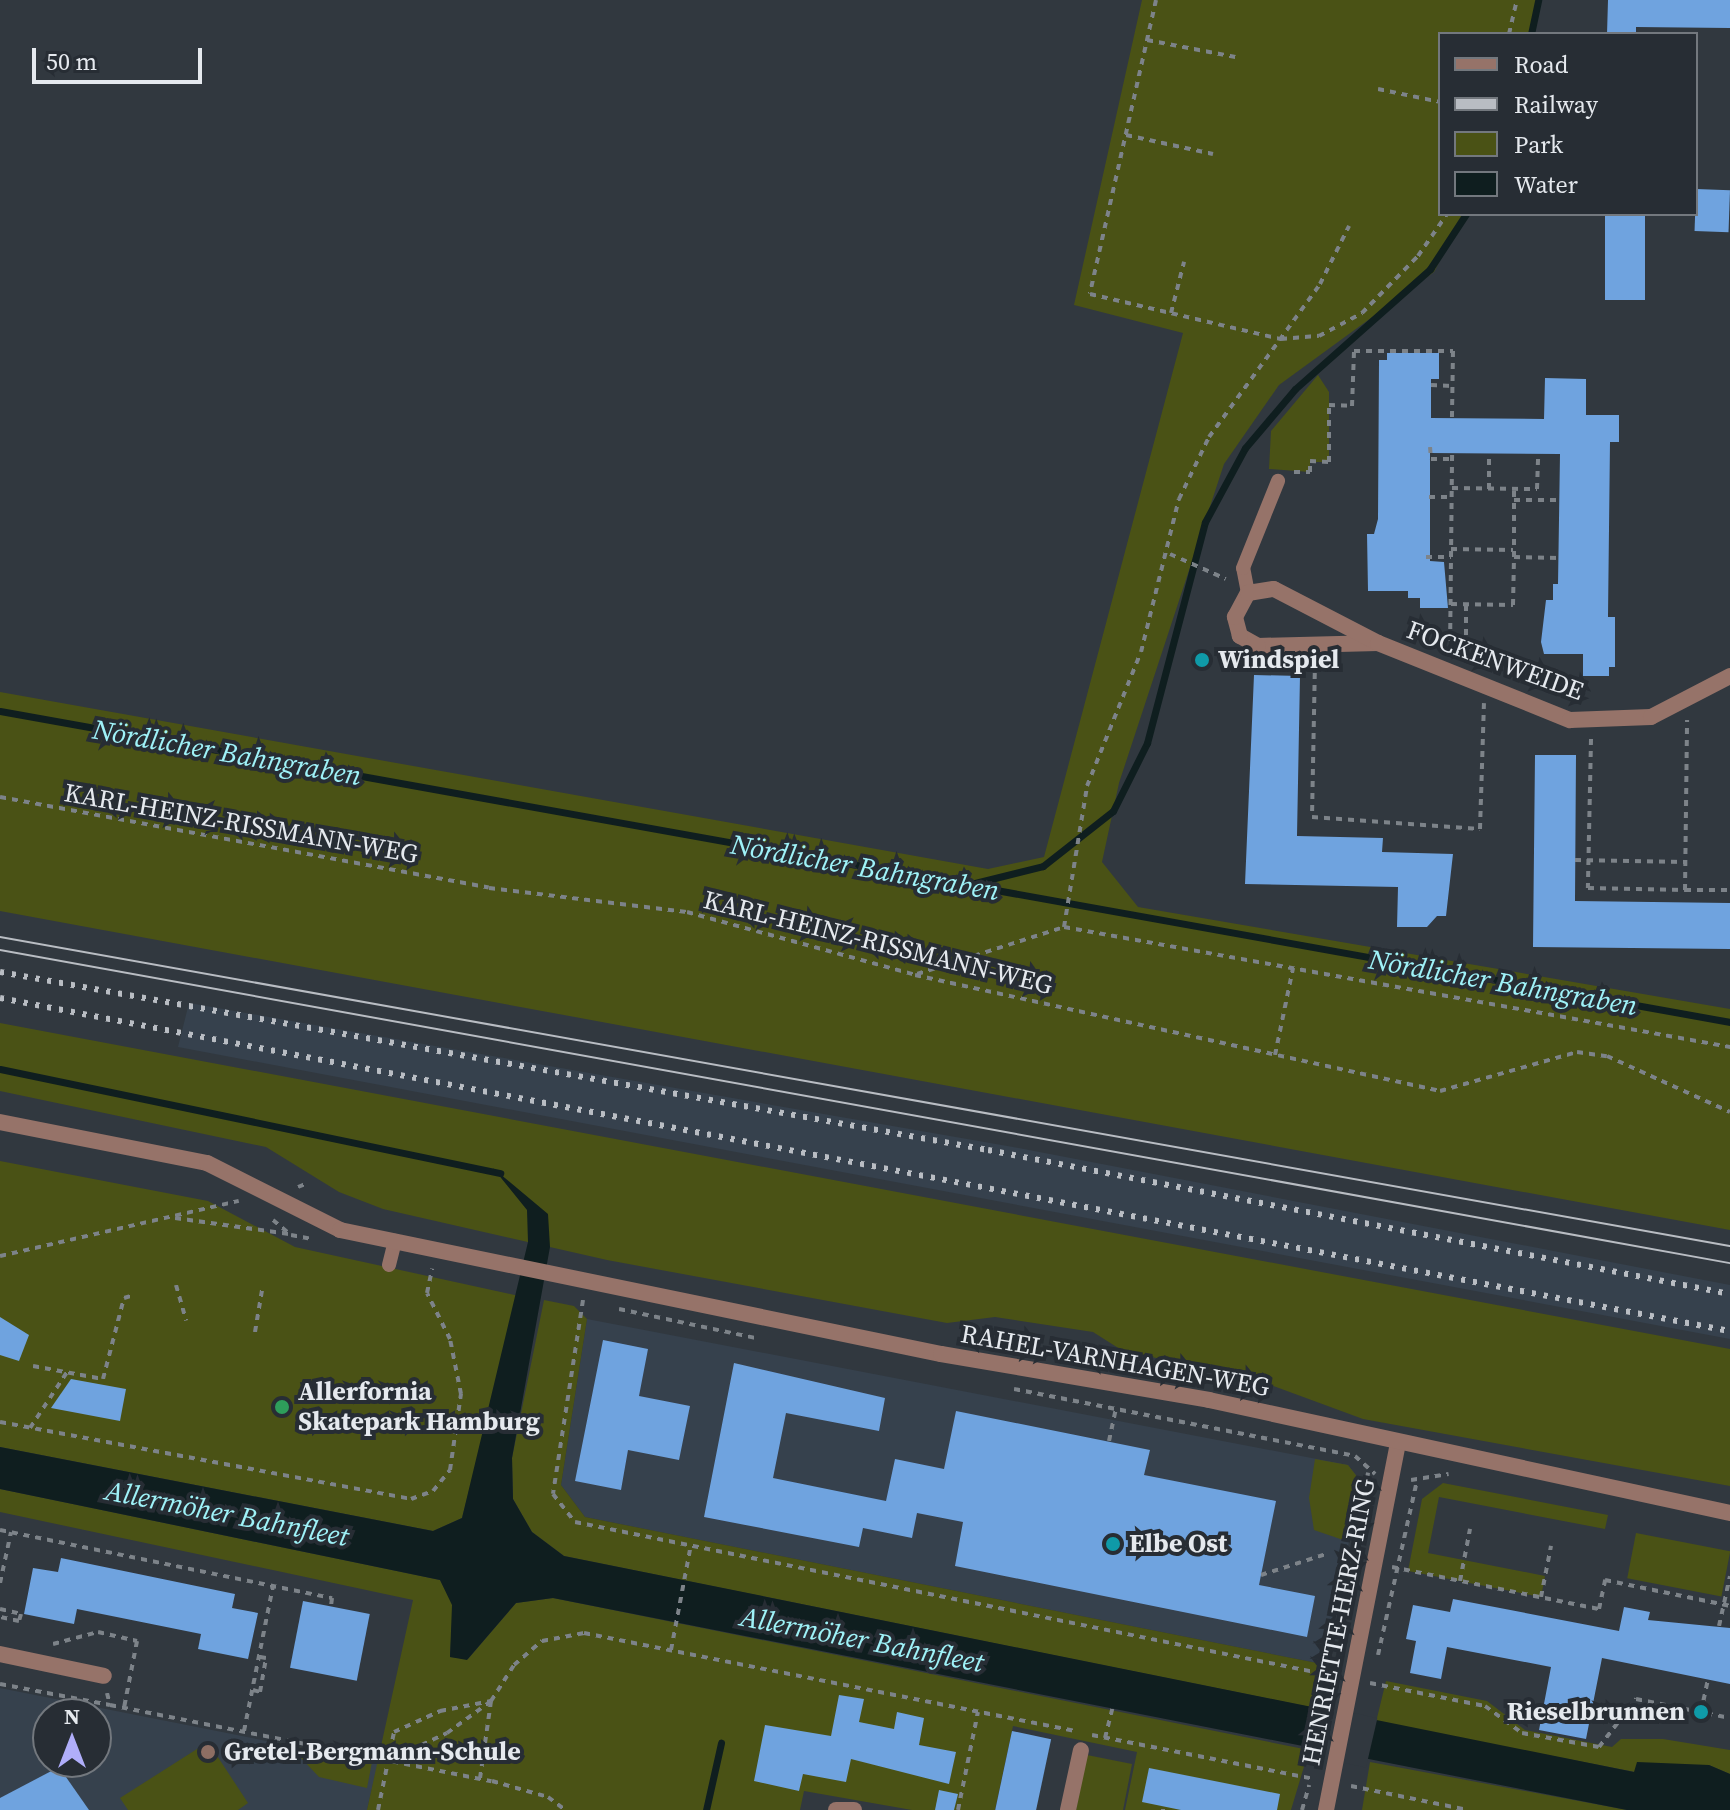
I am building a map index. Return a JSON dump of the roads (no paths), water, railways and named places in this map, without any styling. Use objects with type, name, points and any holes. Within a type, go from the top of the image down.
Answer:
[{"type":"street","name":"FOCKENWEIDE","points":[[1378,643],[1315,647],[1258,646],[1240,636],[1235,617],[1248,593],[1274,589],[1378,643],[1570,720],[1651,717],[1730,676]]},
{"type":"street","name":"RAHEL-VARNHAGEN-WEG","points":[[0,1122],[207,1163],[340,1230],[491,1262],[578,1287],[1209,1400],[1398,1444],[1730,1513]]},
{"type":"street","name":"HENRIETTE-HERZ-RING","points":[[1326,1810],[1398,1444]]},
{"type":"street","points":[[0,1654],[104,1676]]},
{"type":"street","points":[[1068,1810],[1081,1750]]},
{"type":"street","points":[[836,1810],[854,1810]]},
{"type":"lane","points":[[1248,593],[1243,568],[1278,481]]},
{"type":"lane","points":[[389,1265],[395,1241]]},
{"type":"water","name":"Allermöher Bahnfleet","points":[[493,1168],[548,1214],[550,1247],[512,1458],[513,1499],[532,1532],[564,1556],[1634,1772],[1637,1762],[1709,1765],[1730,1774],[1730,1810],[1627,1810],[553,1598],[516,1603],[467,1660],[450,1657],[452,1605],[440,1580],[0,1489],[0,1447],[433,1531],[462,1518],[528,1242],[527,1210]]},
{"type":"waterway","points":[[1531,32],[1538,0]]},
{"type":"waterway","points":[[971,884],[1043,866],[1113,811],[1147,743],[1205,522],[1245,448],[1295,389],[1430,269],[1465,216]]},
{"type":"waterway","name":"Nördlicher Bahngraben","points":[[0,711],[1730,1022]]},
{"type":"waterway","points":[[0,1069],[500,1173]]},
{"type":"waterway","points":[[706,1810],[721,1743]]},
{"type":"tram line","points":[[0,937],[1730,1246]]},
{"type":"tram line","points":[[0,950],[1730,1263]]},
{"type":"railway","points":[[0,972],[988,1150],[1730,1294]]},
{"type":"railway","points":[[0,998],[1730,1331]]},
{"type":"place","name":"Windspiel","points":[[1202,660]]},
{"type":"place","name":"Allerfornia Skatepark Hamburg","points":[[282,1407]]},
{"type":"place","name":"Elbe Ost","points":[[1113,1544]]},
{"type":"place","name":"Rieselbrunnen","points":[[1701,1712]]},
{"type":"place","name":"Gretel-Bergmann-Schule","points":[[208,1752]]}]
